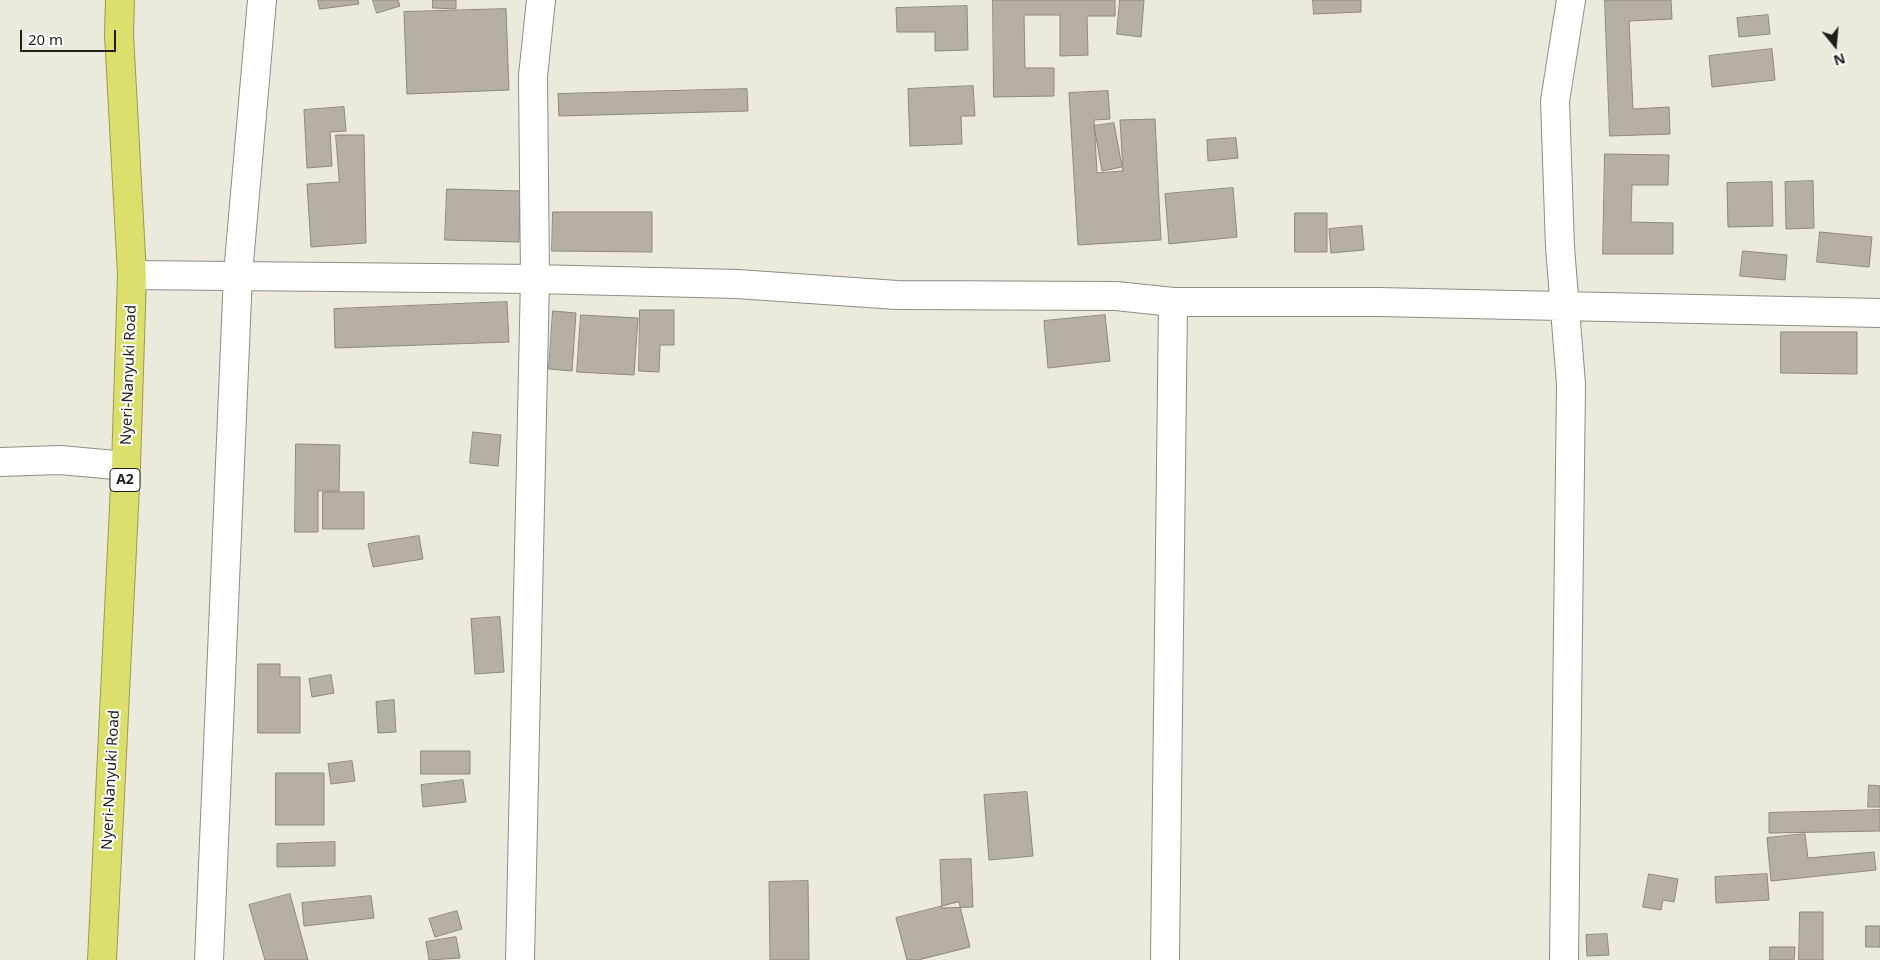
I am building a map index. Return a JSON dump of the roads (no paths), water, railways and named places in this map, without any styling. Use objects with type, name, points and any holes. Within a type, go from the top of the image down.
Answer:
[{"type":"highway","name":"Nyeri-Nanyuki Road","points":[[102,960],[126,466],[132,275],[119,34],[120,0]]},
{"type":"street","points":[[210,960],[238,274],[262,0]]},
{"type":"street","points":[[520,960],[535,279],[533,76],[541,0]]},
{"type":"street","points":[[1564,960],[1571,384],[1560,247],[1555,101],[1571,0]]},
{"type":"street","points":[[132,275],[238,274],[535,279],[737,284],[897,294],[1116,296],[1172,302],[1378,302],[1880,313]]},
{"type":"street","points":[[1165,960],[1172,302]]},
{"type":"street","points":[[0,462],[60,460],[126,466]]}]
